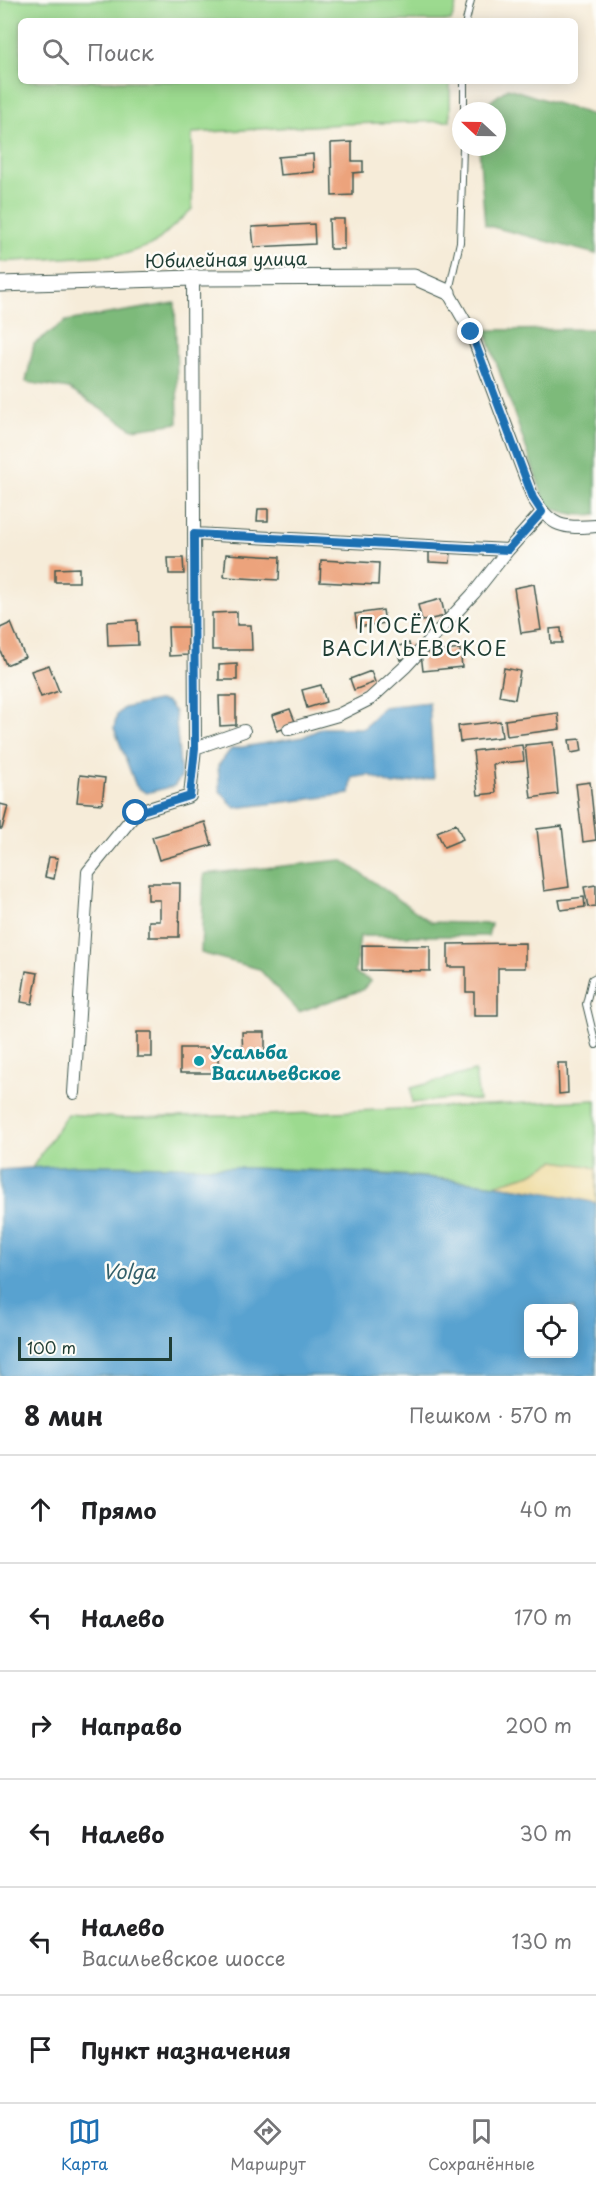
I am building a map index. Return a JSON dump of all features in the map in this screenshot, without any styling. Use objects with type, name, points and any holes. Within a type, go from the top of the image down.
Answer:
[{"type":"street","name":"Юбилейная улица","points":[[0,284],[193,278],[414,277],[448,292]]},
{"type":"street","points":[[74,1093],[88,872],[136,813],[190,796],[195,748],[193,278]]},
{"type":"street","points":[[448,292],[471,332],[533,498],[552,522],[568,526],[596,526]]},
{"type":"street","points":[[289,729],[338,715],[369,699],[406,666],[474,593],[542,512]]},
{"type":"street","points":[[194,534],[508,550]]},
{"type":"street","points":[[195,748],[244,731]]},
{"type":"lane","points":[[467,18],[471,0]]},
{"type":"lane","points":[[464,84],[464,102]]},
{"type":"lane","points":[[448,292],[460,242],[463,156]]},
{"type":"lane","points":[[596,976],[592,979],[586,1004],[596,1045]]},
{"type":"green space","points":[[0,0],[458,0],[452,18],[18,18],[18,84],[450,84],[450,121],[344,124],[192,133],[192,209],[154,244],[125,254],[0,262]]},
{"type":"green space","points":[[508,88],[596,116],[596,254],[485,225],[480,156],[506,156],[506,102],[490,102]]},
{"type":"green space","points":[[175,303],[178,423],[133,429],[69,389],[26,382],[34,344],[66,321]]},
{"type":"green space","points":[[596,329],[596,514],[576,515],[546,505],[485,330]]},
{"type":"green space","points":[[342,860],[431,922],[491,924],[488,936],[360,936],[355,973],[371,981],[362,990],[299,1012],[259,969],[201,953],[204,874]]},
{"type":"green space","points":[[475,1071],[479,1101],[458,1098],[412,1103],[411,1088]]},
{"type":"green space","points":[[596,1100],[596,1203],[465,1181],[376,1173],[137,1166],[32,1168],[67,1114],[122,1118],[268,1115]]},
{"type":"sand","points":[[554,1161],[596,1169],[596,1203],[494,1185],[531,1174]]},
{"type":"water","points":[[157,701],[167,702],[175,712],[181,777],[174,786],[146,793],[136,786],[114,728],[117,715],[124,708]]},
{"type":"water","points":[[429,702],[434,778],[393,785],[369,775],[352,778],[350,794],[235,808],[220,791],[218,766],[231,749],[303,737],[322,728],[364,728],[383,707]]},
{"type":"water","name":"Volga","points":[[76,1165],[141,1165],[368,1174],[499,1185],[596,1203],[596,1376],[0,1376],[0,1170]]},
{"type":"building","points":[[352,142],[352,161],[363,161],[363,172],[353,173],[353,195],[332,196],[331,143]]},
{"type":"building","points":[[313,154],[314,172],[280,175],[278,157]]},
{"type":"building","points":[[329,219],[344,219],[344,249],[330,249]]},
{"type":"building","points":[[314,224],[315,244],[254,247],[252,227]]},
{"type":"building","points":[[258,509],[268,509],[268,521],[257,521]]},
{"type":"building","points":[[429,552],[451,552],[450,563],[429,562]]},
{"type":"building","points":[[226,554],[280,557],[279,580],[224,577]]},
{"type":"building","points":[[168,558],[183,558],[184,574],[169,574]]},
{"type":"building","points":[[321,560],[379,563],[378,585],[320,582]]},
{"type":"building","points":[[79,568],[79,582],[55,582],[55,569]]},
{"type":"building","points":[[534,584],[541,630],[521,633],[514,588]]},
{"type":"building","points":[[441,599],[445,616],[422,621],[418,605]]},
{"type":"building","points":[[383,610],[385,623],[357,627],[355,614]]},
{"type":"building","points":[[237,612],[237,625],[251,625],[252,650],[212,650],[212,613]]},
{"type":"building","points":[[137,620],[138,645],[108,646],[107,622]]},
{"type":"building","points":[[11,623],[25,657],[6,665],[0,650],[0,628]]},
{"type":"building","points":[[168,627],[188,627],[188,655],[169,656]]},
{"type":"building","points":[[561,628],[562,643],[551,643],[550,629]]},
{"type":"building","points":[[409,643],[412,656],[400,660],[396,647]]},
{"type":"building","points":[[460,649],[462,667],[423,671],[421,654]]},
{"type":"building","points":[[237,664],[237,680],[219,680],[219,665]]},
{"type":"building","points":[[49,665],[59,691],[41,697],[31,671]]},
{"type":"building","points":[[504,668],[520,671],[515,699],[499,696]]},
{"type":"building","points":[[371,671],[375,682],[354,690],[350,679]]},
{"type":"building","points":[[321,685],[326,702],[307,708],[302,690]]},
{"type":"building","points":[[219,696],[236,696],[236,725],[220,726]]},
{"type":"building","points":[[290,709],[296,724],[277,731],[272,715]]},
{"type":"building","points":[[558,713],[560,729],[507,736],[505,720]]},
{"type":"building","points":[[500,721],[502,737],[460,742],[458,726]]},
{"type":"building","points":[[580,739],[582,751],[571,753],[569,740]]},
{"type":"building","points":[[553,742],[558,794],[531,798],[525,745]]},
{"type":"building","points":[[522,745],[524,761],[493,764],[496,793],[478,795],[473,751]]},
{"type":"building","points":[[80,775],[105,778],[102,804],[77,802]]},
{"type":"building","points":[[590,782],[596,840],[583,842],[576,784]]},
{"type":"building","points":[[0,804],[8,806],[2,829],[0,829]]},
{"type":"building","points":[[205,822],[212,845],[159,860],[152,837]]},
{"type":"building","points":[[456,824],[463,839],[444,847],[437,832]]},
{"type":"building","points":[[562,826],[569,887],[544,891],[537,829]]},
{"type":"building","points":[[49,857],[58,858],[54,879],[45,877]]},
{"type":"building","points":[[148,883],[180,883],[179,937],[149,937],[149,921],[160,921],[160,900],[148,900]]},
{"type":"building","points":[[596,885],[596,906],[588,907],[584,887]]},
{"type":"building","points":[[584,897],[585,907],[561,910],[559,900]]},
{"type":"building","points":[[525,943],[525,968],[498,968],[498,1016],[474,1016],[474,992],[466,992],[466,967],[448,967],[448,944]]},
{"type":"building","points":[[362,945],[430,946],[430,971],[362,970]]},
{"type":"building","points":[[26,971],[38,973],[32,1004],[21,1002]]},
{"type":"building","points":[[137,1032],[152,1032],[152,1057],[137,1057]]},
{"type":"building","points":[[242,1032],[265,1032],[265,1057],[243,1057]]},
{"type":"building","name":"Усальба Васильевское","points":[[180,1048],[218,1048],[218,1073],[180,1073]]},
{"type":"building","points":[[558,1063],[567,1063],[568,1093],[559,1094]]},
{"type":"place","name":"Усальба Васильевское","points":[[199,1061]]},
{"type":"district","name":"ПОСЁЛОК ВАСИЛЬЕВСКОЕ","points":[[415,636]]},
{"type":"route","points":[[136,813],[190,796],[195,748],[194,534],[508,550],[542,512],[533,498],[471,332]]}]
